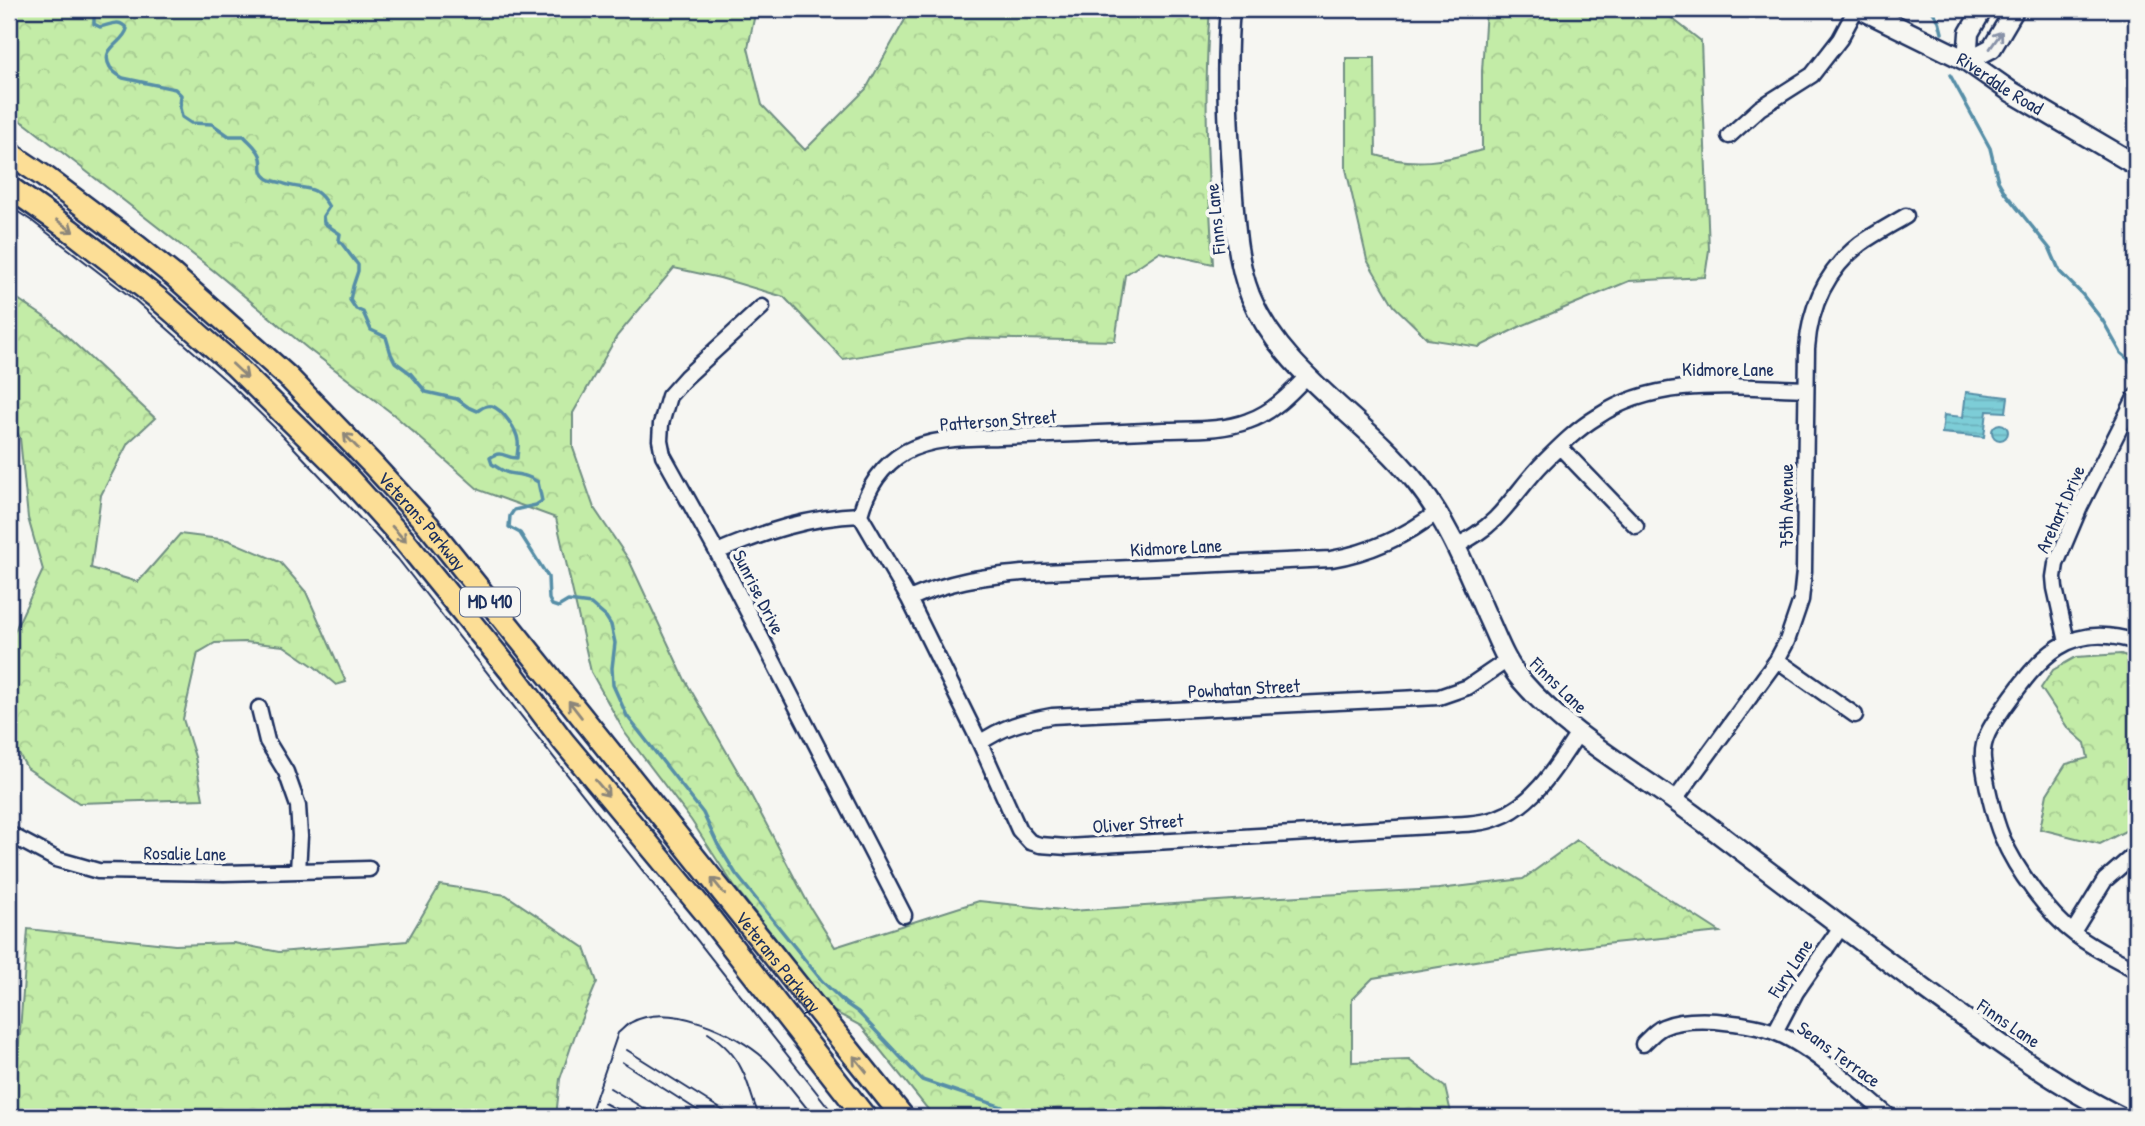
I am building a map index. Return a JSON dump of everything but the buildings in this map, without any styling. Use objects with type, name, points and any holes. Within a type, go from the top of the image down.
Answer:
[{"type":"main road","name":"Riverdale Road","points":[[1858,9],[1967,61],[2028,102],[2136,165]]},
{"type":"main road","name":"Veterans Parkway","points":[[9,153],[173,275],[288,377],[387,479],[428,525],[903,1117]]},
{"type":"main road","name":"Veterans Parkway","points":[[9,187],[70,230],[156,297],[234,365],[341,470],[404,540],[512,673],[563,741],[705,912],[865,1117]]},
{"type":"street","name":"Finns Lane","points":[[1230,9],[1226,76],[1235,220],[1241,266],[1251,296],[1269,331],[1287,354],[1400,464],[1426,495],[1455,547],[1506,661],[1546,707],[1579,733],[1675,800],[1991,1037],[2056,1081],[2121,1117]]},
{"type":"street","points":[[1729,136],[1760,108],[1812,75],[1840,39],[1858,9]]},
{"type":"street","points":[[1967,61],[1969,33],[1983,9]]},
{"type":"street","points":[[1967,61],[1992,48],[2015,9]]},
{"type":"street","name":"75th Avenue","points":[[1675,800],[1777,660],[1787,641],[1801,600],[1804,571],[1806,389],[1809,331],[1815,304],[1826,282],[1860,244],[1906,216]]},
{"type":"street","name":"Sunrise Drive","points":[[762,307],[675,390],[665,405],[661,424],[663,455],[717,552],[904,915]]},
{"type":"street","name":"Patterson Street","points":[[860,515],[870,488],[883,469],[918,447],[967,438],[1233,426],[1262,415],[1284,400],[1307,376]]},
{"type":"street","name":"Kidmore Lane","points":[[1455,547],[1494,520],[1560,447],[1579,430],[1609,410],[1654,392],[1707,387],[1806,389]]},
{"type":"street","name":"Arehart Drive","points":[[2067,642],[2055,589],[2056,564],[2080,507],[2136,397]]},
{"type":"street","points":[[1560,447],[1636,526]]},
{"type":"street","name":"Kidmore Lane","points":[[909,599],[945,584],[985,577],[1331,559],[1355,554],[1388,541],[1413,529],[1437,512]]},
{"type":"street","points":[[717,552],[797,522],[860,515]]},
{"type":"street","name":"Oliver Street","points":[[860,515],[909,599],[1024,838],[1040,845],[1067,847],[1486,822],[1511,812],[1524,803],[1579,733]]},
{"type":"street","points":[[2136,642],[2114,636],[2078,639],[2050,652],[2028,675],[1993,723],[1983,751],[1998,827],[2006,845],[2035,890],[2073,932],[2136,970]]},
{"type":"street","points":[[1777,660],[1855,715]]},
{"type":"street","name":"Powhatan Street","points":[[980,743],[996,731],[1014,724],[1052,716],[1439,697],[1468,687],[1506,661]]},
{"type":"street","points":[[259,708],[267,741],[286,772],[298,806],[298,871]]},
{"type":"street","name":"Rosalie Lane","points":[[9,834],[56,859],[98,871],[224,873],[369,869]]},
{"type":"street","points":[[2073,932],[2105,880],[2136,853]]},
{"type":"street","name":"Fury Lane","points":[[1774,1032],[1796,992],[1842,927]]},
{"type":"street","name":"Seans Terrace","points":[[1643,1044],[1661,1027],[1685,1022],[1735,1023],[1774,1032],[1818,1059],[1890,1117]]},
{"type":"green space","points":[[9,9],[756,9],[748,48],[762,105],[805,150],[866,89],[911,9],[1210,9],[1207,104],[1213,264],[1159,252],[1125,275],[1115,341],[968,338],[843,359],[784,297],[674,268],[617,336],[573,413],[573,448],[594,508],[629,560],[685,680],[744,782],[810,907],[835,947],[979,901],[1071,911],[1439,889],[1523,879],[1577,840],[1720,932],[1481,960],[1373,978],[1352,999],[1352,1062],[1409,1060],[1445,1087],[1452,1117],[934,1117],[861,1026],[833,1011],[734,886],[691,820],[625,733],[591,672],[556,518],[479,490],[393,414],[307,348],[214,271],[27,125],[9,114]]},
{"type":"green space","points":[[1486,9],[1660,9],[1701,41],[1709,250],[1705,277],[1629,281],[1519,327],[1479,347],[1428,339],[1394,306],[1367,260],[1346,169],[1346,58],[1375,58],[1376,155],[1416,162],[1482,150],[1482,71]]},
{"type":"green space","points":[[9,293],[49,320],[155,418],[128,443],[101,495],[91,568],[138,582],[180,534],[228,540],[280,562],[306,592],[346,682],[336,685],[284,646],[245,642],[215,643],[198,653],[183,719],[195,757],[203,799],[79,803],[27,768],[9,737],[9,643],[43,570],[28,518],[20,438],[9,416]]},
{"type":"green space","points":[[2121,654],[2136,660],[2135,826],[2100,844],[2040,829],[2047,794],[2066,764],[2088,758],[2085,743],[2067,727],[2041,688],[2053,670],[2076,657]]},
{"type":"green space","points":[[440,885],[506,895],[585,948],[597,982],[560,1079],[556,1117],[9,1116],[9,1090],[18,1055],[28,929],[175,945],[234,943],[279,952],[407,941]]},
{"type":"water","points":[[1966,392],[2008,397],[2006,412],[1987,411],[1984,437],[1942,433],[1944,415],[1963,417]]},
{"type":"water","points":[[2000,424],[2008,432],[2000,440],[1992,432]]},
{"type":"waterway","points":[[97,9],[94,24],[100,27],[118,23],[127,29],[108,55],[107,60],[115,72],[123,78],[175,89],[181,95],[182,117],[191,123],[212,124],[229,136],[244,136],[258,152],[262,171],[267,178],[314,190],[324,199],[329,207],[323,216],[324,223],[340,234],[339,240],[358,265],[350,300],[356,309],[363,312],[371,330],[386,337],[395,362],[410,373],[426,392],[457,399],[477,411],[492,406],[509,421],[517,437],[517,458],[500,454],[490,458],[492,464],[502,471],[538,482],[542,501],[514,510],[510,516],[509,527],[520,533],[548,577],[549,599],[552,605],[558,607],[568,601],[591,604],[606,617],[611,625],[615,643],[613,685],[627,716],[703,813],[736,874],[822,981],[858,1012],[922,1080],[1024,1117]]},
{"type":"waterway","points":[[1931,9],[1939,21],[1942,33]]},
{"type":"waterway","points":[[1950,75],[1990,148],[1998,181],[2005,193],[2050,249],[2060,272],[2103,321],[2121,353],[2136,366]]},
{"type":"waterway","points":[[1114,1117],[1124,1117]]},
{"type":"tram line","points":[[9,206],[136,301],[230,384],[280,433],[398,559],[836,1117]]},
{"type":"tram line","points":[[589,1117],[618,1033],[630,1023],[646,1017],[663,1016],[701,1023],[752,1049],[778,1073],[814,1117]]},
{"type":"tram line","points":[[708,1033],[728,1049],[739,1064],[760,1117]]},
{"type":"tram line","points":[[627,1050],[731,1117]]},
{"type":"tram line","points":[[622,1062],[708,1117]]},
{"type":"tram line","points":[[610,1088],[658,1117]]},
{"type":"tram line","points":[[604,1103],[631,1117]]}]
